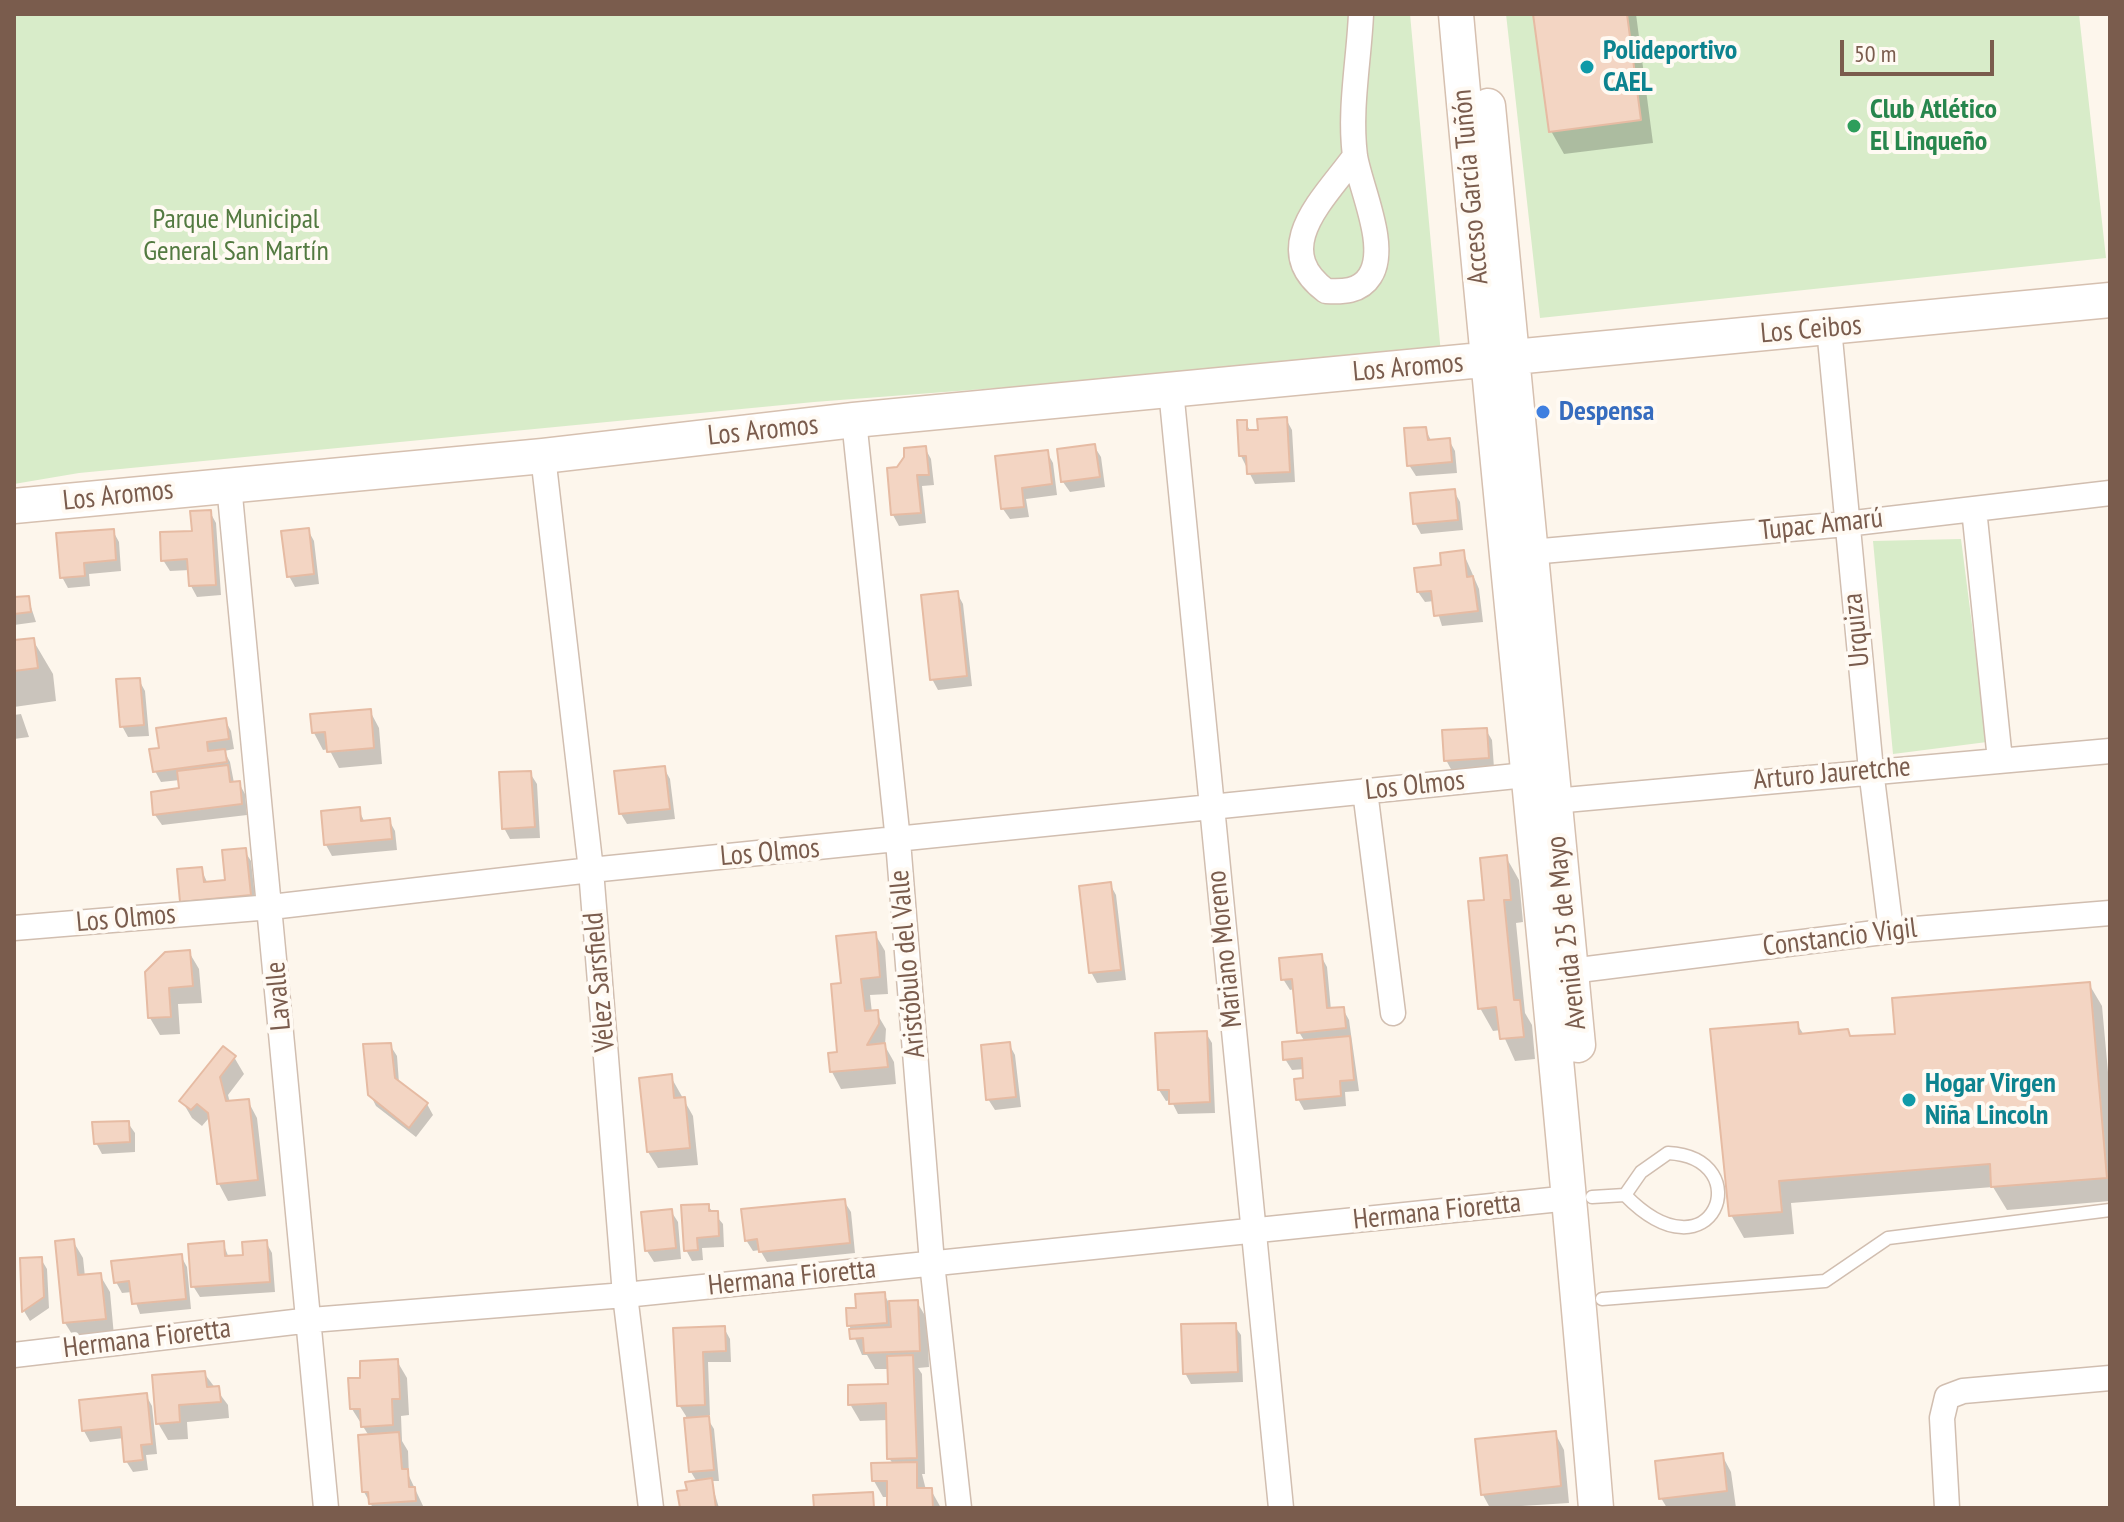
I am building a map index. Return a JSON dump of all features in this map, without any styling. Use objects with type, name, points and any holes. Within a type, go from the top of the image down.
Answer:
[{"type":"main road","name":"Acceso García Tuñón","points":[[1456,14],[1499,360]]},
{"type":"main road","name":"Acceso García Tuñón","points":[[1479,14],[1499,360]]},
{"type":"main road","name":"Los Ceibos","points":[[1499,360],[2110,300]]},
{"type":"main road","name":"Los Aromos","points":[[14,506],[543,456],[854,420],[1499,360]]},
{"type":"main road","name":"Avenida 25 de Mayo","points":[[1499,360],[1531,552],[1540,788],[1571,971],[1596,1197],[1619,1508]]},
{"type":"main road","name":"Avenida 25 de Mayo","points":[[1499,360],[1540,788],[1596,1197],[1596,1508]]},
{"type":"street","points":[[1355,156],[1301,232],[1298,254],[1310,280],[1326,291],[1355,289],[1370,276],[1375,255],[1369,206],[1355,156],[1361,14]]},
{"type":"street","name":"Urquiza","points":[[1829,328],[1871,770],[1891,931]]},
{"type":"street","name":"Mariano Moreno","points":[[1171,390],[1281,1508]]},
{"type":"street","name":"Aristóbulo del Valle","points":[[854,420],[898,841],[932,1263],[959,1508]]},
{"type":"street","name":"Vélez Sarsfield","points":[[543,456],[591,870],[625,1295],[651,1508]]},
{"type":"street","name":"Lavalle","points":[[229,485],[311,1320],[326,1508]]},
{"type":"street","name":"Tupac Amarú","points":[[1531,552],[1846,524],[2110,493]]},
{"type":"street","points":[[1974,509],[2000,760]]},
{"type":"street","name":"Arturo Jauretche","points":[[1540,788],[1871,770],[2110,751]]},
{"type":"street","name":"Los Olmos","points":[[14,928],[271,907],[591,870],[1365,791],[1540,788]]},
{"type":"street","points":[[1365,791],[1393,1013]]},
{"type":"street","name":"Constancio Vigil","points":[[1571,971],[1891,931],[2110,913]]},
{"type":"street","name":"Hermana Fioretta","points":[[14,1355],[311,1320],[625,1295],[1596,1197]]},
{"type":"street","points":[[1947,1508],[1942,1418],[1947,1397],[1963,1391],[2110,1378]]},
{"type":"lane","points":[[1668,1153],[1697,1158],[1708,1166],[1715,1176],[1718,1195],[1707,1218],[1693,1228],[1676,1229],[1596,1197],[1668,1153]]},
{"type":"lane","points":[[1602,1299],[1825,1281],[1888,1238],[2110,1210]]},
{"type":"green space","name":"Parque Municipal General San Martín","points":[[14,14],[1410,14],[1441,354],[814,402],[79,473],[14,484]]},
{"type":"green space","points":[[1506,14],[2079,14],[2106,258],[1540,318]]},
{"type":"green space","points":[[1961,539],[1987,742],[1893,754],[1873,541]]},
{"type":"building","name":"Polideportivo CAEL","points":[[1533,14],[1627,14],[1641,120],[1549,132]]},
{"type":"building","points":[[1287,417],[1290,472],[1247,474],[1246,456],[1239,456],[1237,420],[1247,420],[1247,430],[1258,430],[1257,419]]},
{"type":"building","points":[[1426,427],[1428,440],[1450,438],[1452,462],[1407,466],[1404,428]]},
{"type":"building","points":[[1095,444],[1100,477],[1061,482],[1057,449]]},
{"type":"building","points":[[926,446],[929,475],[917,475],[921,513],[891,515],[887,468],[897,467],[904,457],[904,448]]},
{"type":"building","points":[[1048,450],[1052,484],[1022,488],[1024,507],[1001,509],[995,456]]},
{"type":"building","points":[[1455,489],[1458,520],[1413,524],[1410,493]]},
{"type":"building","points":[[211,510],[216,585],[189,586],[187,559],[161,561],[160,532],[192,531],[190,511]]},
{"type":"building","points":[[309,528],[314,574],[287,577],[281,531]]},
{"type":"building","points":[[114,529],[116,560],[84,563],[85,576],[60,578],[56,533]]},
{"type":"building","points":[[1464,550],[1467,577],[1473,576],[1478,611],[1434,616],[1431,591],[1417,592],[1414,568],[1441,565],[1440,553]]},
{"type":"building","points":[[958,591],[967,676],[930,680],[921,595]]},
{"type":"building","points":[[29,596],[31,612],[14,614],[14,597]]},
{"type":"building","points":[[34,638],[38,668],[14,671],[14,640]]},
{"type":"building","points":[[140,678],[144,725],[120,727],[116,679]]},
{"type":"building","points":[[371,709],[374,748],[327,752],[325,732],[312,733],[310,714]]},
{"type":"building","points":[[226,718],[229,739],[207,742],[208,751],[225,749],[227,762],[153,772],[149,749],[159,748],[156,728]]},
{"type":"building","points":[[1487,728],[1489,758],[1444,761],[1442,730]]},
{"type":"building","points":[[228,765],[230,782],[240,781],[242,804],[153,815],[151,792],[179,788],[177,771]]},
{"type":"building","points":[[665,766],[670,809],[619,814],[614,771]]},
{"type":"building","points":[[531,771],[535,827],[502,829],[499,772]]},
{"type":"building","points":[[360,807],[361,821],[390,818],[392,839],[324,845],[321,811]]},
{"type":"building","points":[[246,848],[251,895],[180,902],[177,869],[202,867],[204,882],[225,880],[222,850]]},
{"type":"building","points":[[1507,855],[1511,900],[1504,900],[1514,1000],[1520,1000],[1524,1037],[1500,1039],[1496,1007],[1478,1009],[1468,901],[1484,900],[1480,858]]},
{"type":"building","points":[[1111,882],[1121,970],[1089,973],[1079,886]]},
{"type":"building","points":[[876,932],[880,977],[861,979],[865,1011],[878,1010],[879,1024],[867,1045],[885,1043],[888,1067],[830,1072],[828,1053],[837,1052],[831,984],[841,983],[836,936]]},
{"type":"building","points":[[190,950],[193,986],[169,988],[171,1017],[148,1018],[145,972],[165,952]]},
{"type":"building","points":[[1322,954],[1327,1008],[1344,1007],[1346,1028],[1297,1033],[1292,979],[1281,980],[1279,958]]},
{"type":"building","name":"Hogar Virgen Niña Lincoln","points":[[2090,982],[2107,1178],[1991,1187],[1990,1164],[1779,1181],[1782,1212],[1729,1216],[1710,1029],[1798,1022],[1799,1034],[1848,1029],[1850,1036],[1895,1034],[1892,998]]},
{"type":"building","points":[[1207,1031],[1210,1102],[1169,1104],[1169,1090],[1158,1090],[1155,1033]]},
{"type":"building","points":[[1350,1036],[1354,1080],[1340,1081],[1341,1096],[1296,1100],[1294,1079],[1303,1078],[1302,1058],[1283,1060],[1282,1042]]},
{"type":"building","points":[[1010,1042],[1016,1097],[986,1100],[981,1045]]},
{"type":"building","points":[[391,1043],[395,1078],[428,1103],[409,1128],[368,1095],[363,1044]]},
{"type":"building","points":[[223,1046],[236,1056],[220,1077],[226,1101],[249,1099],[258,1180],[217,1184],[208,1113],[197,1104],[191,1110],[179,1101]]},
{"type":"building","points":[[672,1074],[674,1098],[685,1097],[690,1148],[647,1152],[639,1078]]},
{"type":"building","points":[[129,1121],[130,1142],[94,1144],[92,1122]]},
{"type":"building","points":[[845,1199],[850,1243],[759,1252],[757,1239],[745,1241],[741,1209]]},
{"type":"building","points":[[709,1204],[709,1211],[718,1211],[719,1236],[697,1238],[698,1250],[684,1251],[681,1205]]},
{"type":"building","points":[[672,1209],[676,1248],[645,1251],[641,1212]]},
{"type":"building","points":[[74,1239],[78,1275],[101,1273],[106,1319],[63,1323],[55,1241]]},
{"type":"building","points":[[267,1240],[270,1282],[191,1287],[188,1244],[224,1241],[225,1256],[243,1255],[242,1242]]},
{"type":"building","points":[[182,1254],[186,1299],[132,1304],[129,1281],[114,1283],[111,1261]]},
{"type":"building","points":[[42,1257],[44,1297],[22,1312],[20,1258]]},
{"type":"building","points":[[885,1292],[887,1323],[847,1326],[846,1308],[856,1308],[855,1294]]},
{"type":"building","points":[[918,1300],[920,1351],[864,1353],[863,1338],[850,1339],[849,1329],[891,1327],[889,1301]]},
{"type":"building","points":[[1236,1323],[1238,1372],[1183,1374],[1181,1324]]},
{"type":"building","points":[[725,1326],[726,1351],[703,1352],[705,1405],[677,1406],[673,1328]]},
{"type":"building","points":[[913,1355],[917,1458],[887,1459],[886,1403],[848,1405],[848,1385],[888,1384],[887,1356]]},
{"type":"building","points":[[398,1359],[400,1399],[392,1399],[393,1425],[361,1427],[360,1409],[350,1409],[348,1378],[360,1378],[360,1361]]},
{"type":"building","points":[[205,1371],[207,1387],[219,1386],[221,1402],[179,1405],[180,1422],[156,1424],[152,1375]]},
{"type":"building","points":[[147,1393],[152,1444],[141,1445],[143,1460],[124,1462],[121,1427],[82,1431],[79,1400]]},
{"type":"building","points":[[709,1416],[714,1470],[689,1472],[684,1418]]},
{"type":"building","points":[[1556,1431],[1561,1486],[1481,1495],[1475,1439]]},
{"type":"building","points":[[399,1432],[402,1469],[408,1469],[409,1487],[415,1487],[416,1501],[369,1504],[368,1492],[362,1492],[358,1435]]},
{"type":"building","points":[[1723,1453],[1727,1491],[1659,1499],[1655,1461]]},
{"type":"building","points":[[917,1462],[917,1488],[932,1488],[933,1508],[887,1508],[887,1481],[872,1481],[871,1463]]},
{"type":"building","points":[[712,1478],[716,1508],[680,1508],[677,1491],[687,1490],[685,1482]]},
{"type":"building","points":[[873,1492],[874,1508],[814,1508],[813,1495]]},
{"type":"place","name":"Polideportivo CAEL","points":[[1587,67]]},
{"type":"place","name":"Club Atlético El Linqueño","points":[[1854,126]]},
{"type":"place","name":"Despensa","points":[[1543,412]]},
{"type":"place","name":"Hogar Virgen Niña Lincoln","points":[[1909,1100]]}]
